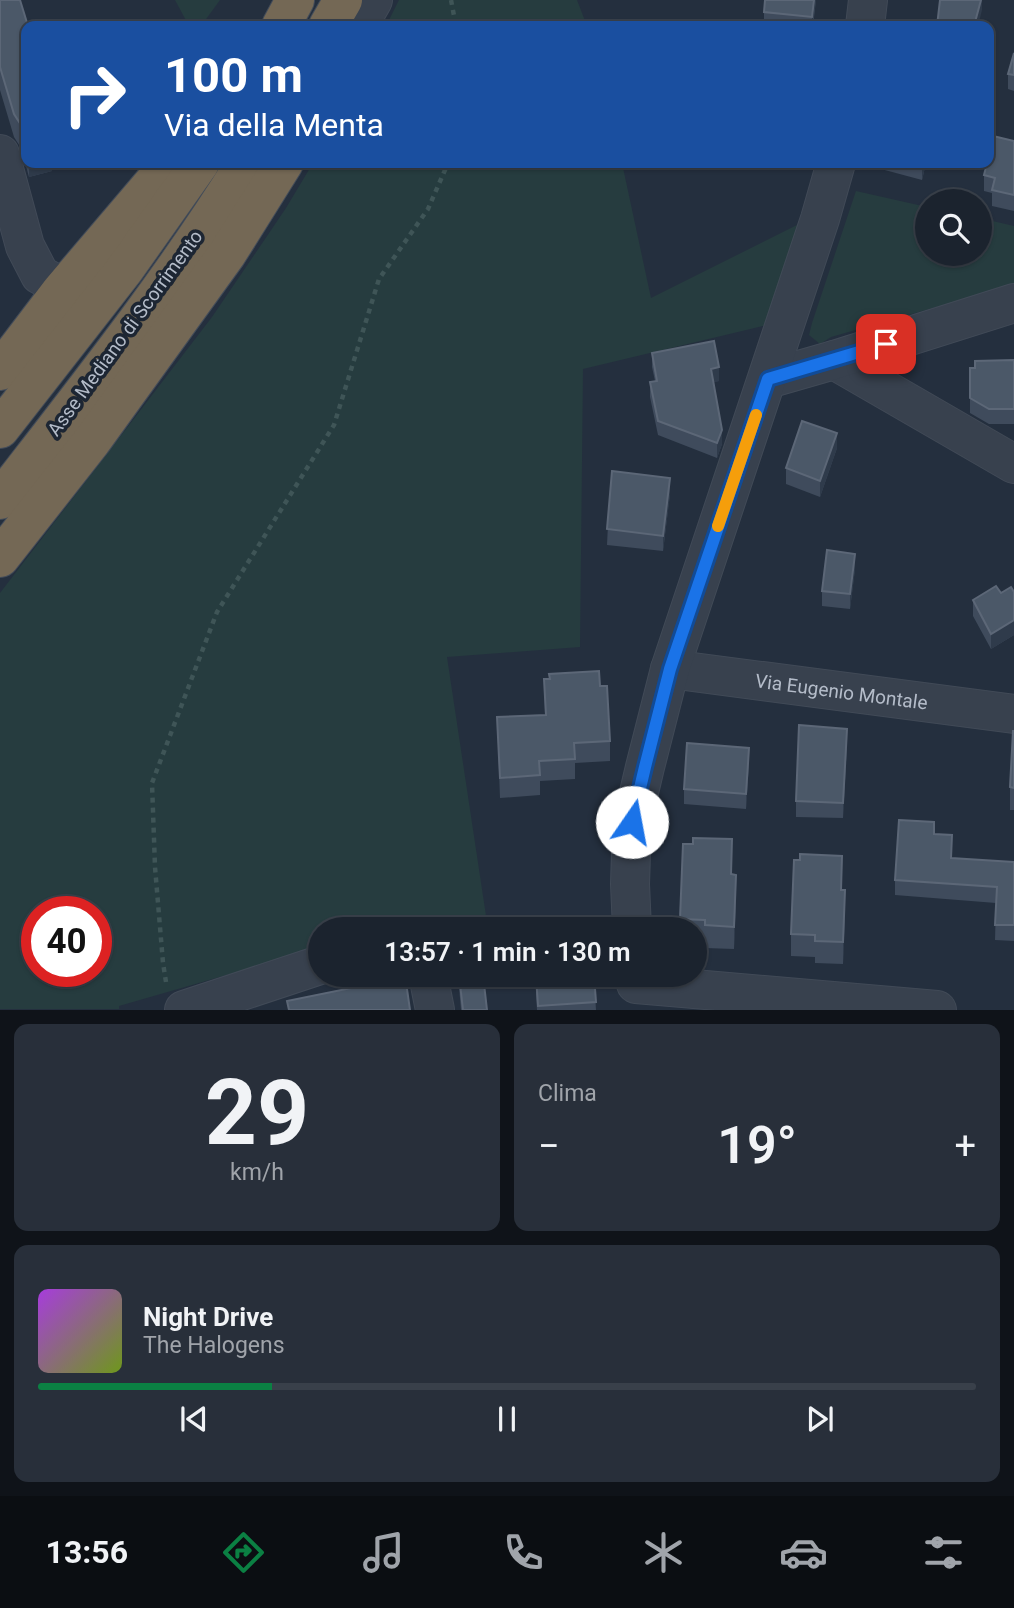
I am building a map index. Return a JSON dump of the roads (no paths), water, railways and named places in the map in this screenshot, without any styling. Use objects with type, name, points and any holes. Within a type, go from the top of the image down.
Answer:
[{"type":"highway","points":[[284,21],[295,0]]},
{"type":"highway","points":[[331,21],[343,0]]},
{"type":"highway","points":[[0,371],[61,291],[166,168]]},
{"type":"highway","name":"Asse Mediano di Scorrimento","points":[[0,429],[125,269],[196,168]]},
{"type":"highway","name":"Asse Mediano di Scorrimento","points":[[0,500],[148,308],[242,168]]},
{"type":"highway","points":[[0,558],[92,441],[227,254],[281,168]]},
{"type":"street","points":[[361,21],[373,0]]},
{"type":"street","points":[[866,21],[868,0]]},
{"type":"street","points":[[0,154],[25,246],[40,275],[53,282],[61,291]]},
{"type":"street","points":[[631,917],[629,884],[632,822],[670,669],[768,379],[835,168]]},
{"type":"street","points":[[768,379],[1014,303]]},
{"type":"street","points":[[834,360],[1014,464]]},
{"type":"street","name":"Via Eugenio Montale","points":[[670,669],[1014,714]]},
{"type":"street","points":[[176,998],[308,968]]},
{"type":"street","points":[[430,987],[435,1010]]},
{"type":"street","points":[[637,989],[937,1010]]}]
